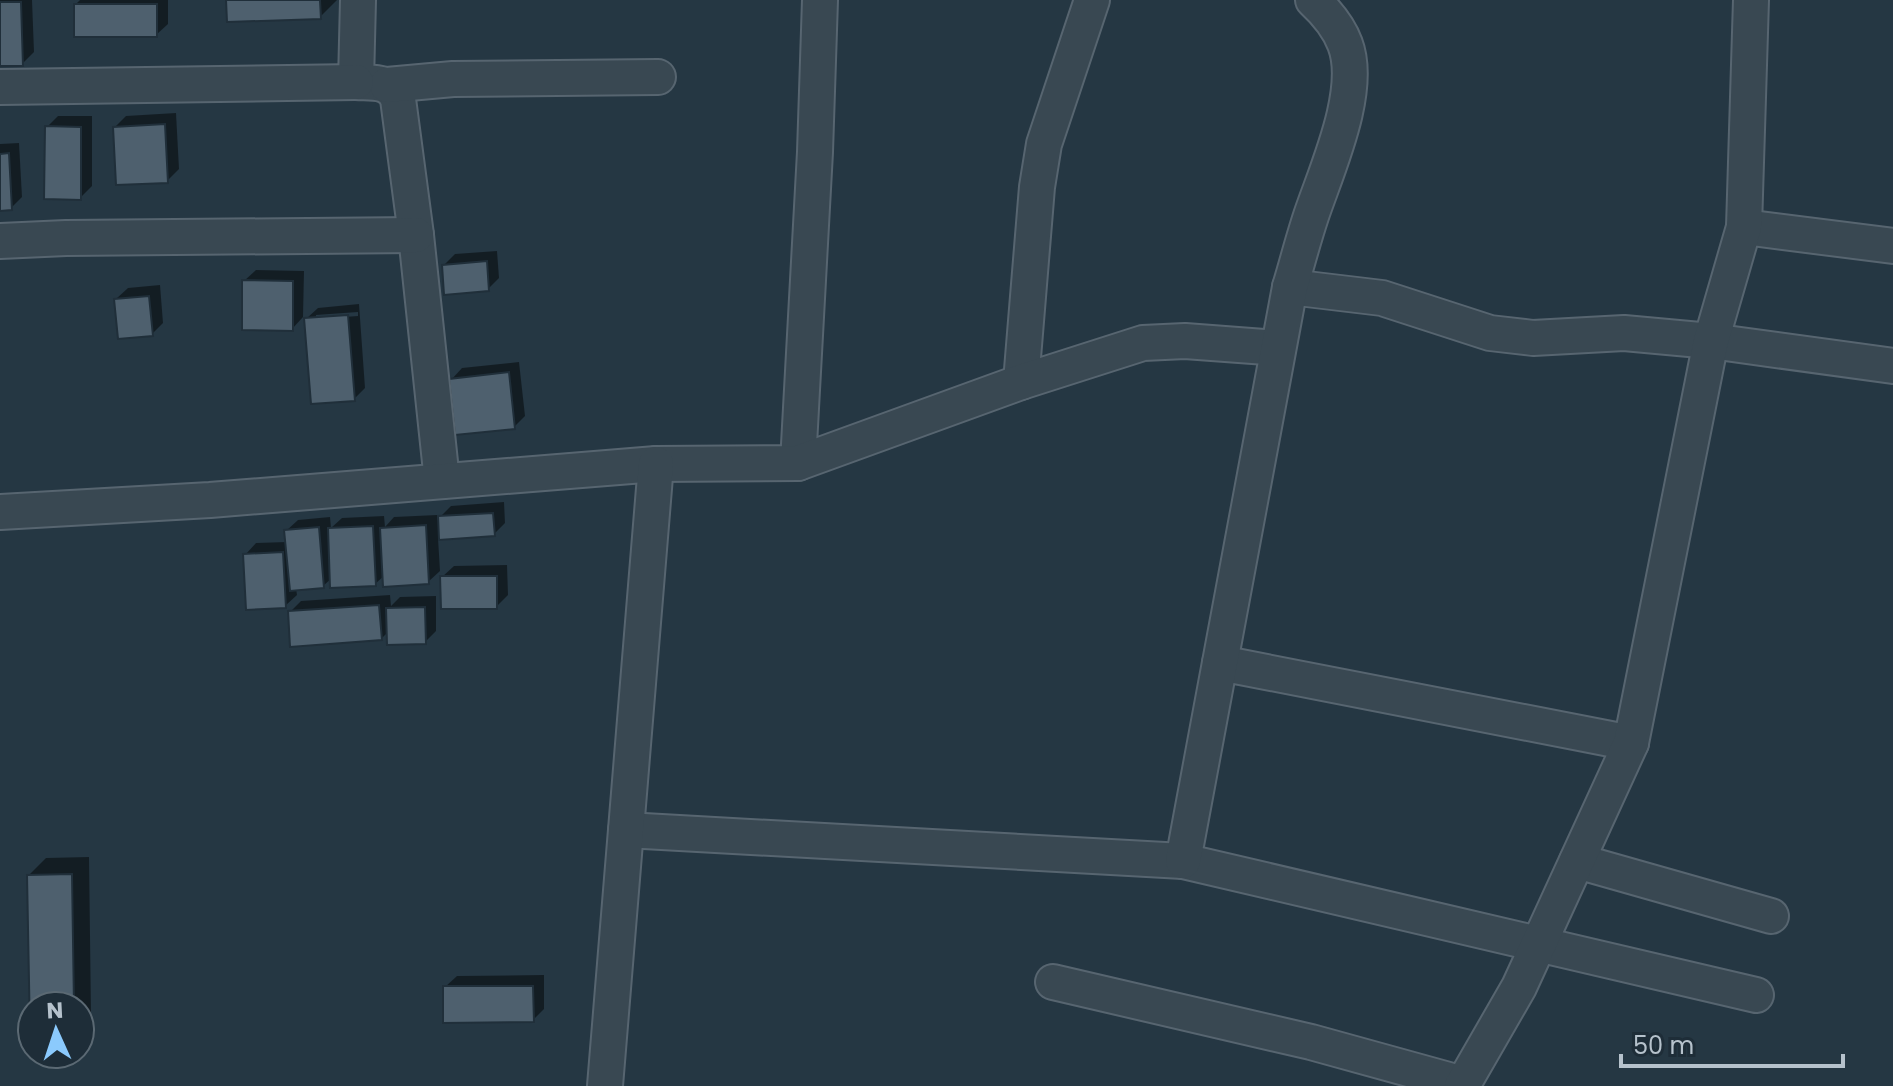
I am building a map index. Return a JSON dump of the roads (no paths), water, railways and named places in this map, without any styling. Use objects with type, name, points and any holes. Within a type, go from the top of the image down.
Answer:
[{"type":"street","points":[[358,0],[372,83]]},
{"type":"street","points":[[798,463],[820,0]]},
{"type":"street","points":[[1021,382],[1037,187],[1044,144],[1092,0]]},
{"type":"street","points":[[1183,861],[1290,287],[1347,109],[1349,74],[1346,46],[1333,23],[1313,0]]},
{"type":"street","points":[[1053,982],[1296,1038],[1463,1085],[1519,987],[1631,743],[1711,341],[1744,227],[1751,0]]},
{"type":"street","points":[[0,87],[658,77]]},
{"type":"street","points":[[372,83],[395,90],[398,99],[442,481]]},
{"type":"street","points":[[1744,227],[1893,246]]},
{"type":"street","points":[[0,241],[416,235]]},
{"type":"street","points":[[1290,287],[1382,298],[1490,333],[1533,338],[1624,333],[1711,341],[1893,366]]},
{"type":"street","points":[[0,512],[210,500],[656,464],[798,463],[1021,382],[1143,343],[1185,341],[1278,348]]},
{"type":"street","points":[[605,1086],[656,464]]},
{"type":"street","points":[[1220,663],[1631,743]]},
{"type":"street","points":[[626,830],[1183,861],[1756,995]]},
{"type":"street","points":[[1577,861],[1771,916]]}]
